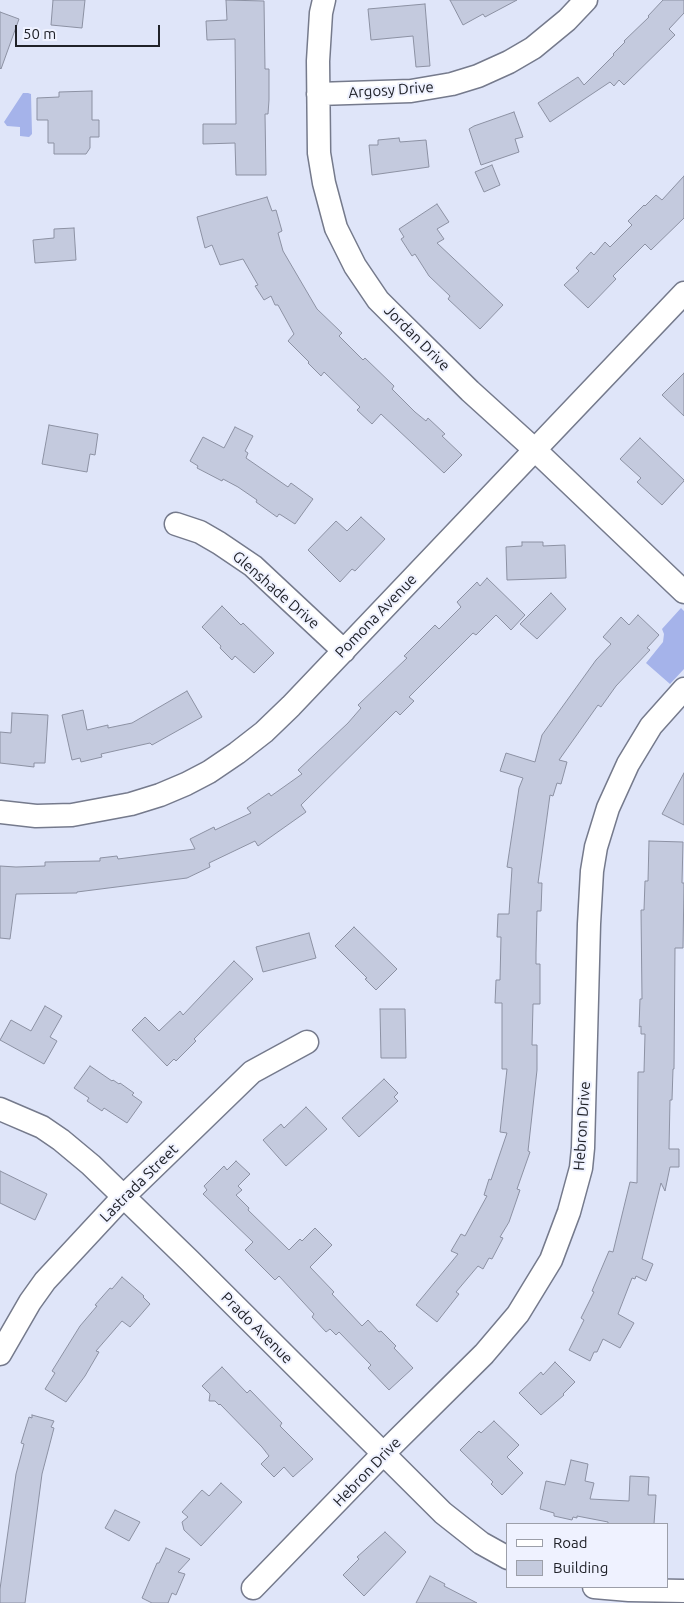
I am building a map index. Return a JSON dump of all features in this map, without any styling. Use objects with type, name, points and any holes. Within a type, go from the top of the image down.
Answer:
[{"type":"street","name":"Jordan Drive","points":[[324,0],[321,12],[318,61],[319,153],[324,184],[336,228],[355,266],[378,300],[389,312],[470,391],[534,449],[684,592]]},
{"type":"street","name":"Argosy Drive","points":[[318,94],[411,91],[452,84],[478,76],[509,62],[533,48],[565,22],[586,0]]},
{"type":"street","name":"Pomona Avenue","points":[[0,812],[36,816],[72,815],[131,804],[186,784],[209,772],[264,732],[478,511],[534,449],[684,293]]},
{"type":"street","name":"Glenshade Drive","points":[[176,524],[200,532],[253,566],[344,651]]},
{"type":"street","name":"Hebron Drive","points":[[253,1588],[383,1454],[484,1354],[518,1314],[551,1260],[564,1228],[581,1168],[589,924],[592,871],[596,847],[608,808],[628,764],[651,726],[684,689]]},
{"type":"street","name":"Lastrada Street","points":[[0,1354],[30,1302],[45,1281],[124,1196],[252,1072],[307,1042]]},
{"type":"street","name":"Prado Avenue","points":[[0,1109],[42,1127],[61,1140],[124,1196],[443,1513],[465,1532],[507,1557]]},
{"type":"street","points":[[606,1588],[684,1591]]},
{"type":"shaded area","points":[[23,93],[31,94],[32,134],[29,137],[20,136],[20,127],[7,126],[4,122]]},
{"type":"shaded area","points":[[681,608],[684,611],[684,669],[670,684],[646,663],[663,642],[664,634],[662,629]]},
{"type":"building","points":[[53,0],[85,0],[82,28],[51,25]]},
{"type":"building","points":[[226,0],[264,1],[265,69],[269,69],[268,114],[265,114],[266,175],[236,175],[235,143],[203,144],[203,124],[236,124],[235,39],[207,40],[206,21],[227,20]]},
{"type":"building","points":[[450,0],[517,0],[485,17],[483,14],[463,25]]},
{"type":"building","points":[[663,0],[684,0],[684,13],[669,29],[675,35],[624,85],[619,80],[614,86],[610,82],[550,122],[538,103],[578,77],[584,85],[614,55],[624,41],[649,17]]},
{"type":"building","points":[[425,4],[430,66],[416,67],[413,36],[371,40],[368,9]]},
{"type":"building","points":[[0,12],[19,19],[1,69],[0,68]]},
{"type":"building","points":[[92,91],[92,120],[99,120],[99,137],[90,137],[90,148],[86,154],[54,154],[54,143],[48,143],[48,120],[37,120],[37,98],[59,97],[59,92]]},
{"type":"building","points":[[514,112],[523,137],[515,139],[519,152],[481,165],[469,129]]},
{"type":"building","points":[[399,138],[400,142],[426,140],[429,167],[372,175],[369,145],[378,145],[378,140]]},
{"type":"building","points":[[492,165],[500,185],[484,192],[475,172]]},
{"type":"building","points":[[684,176],[684,218],[651,250],[645,244],[613,276],[616,279],[588,308],[564,285],[579,271],[576,268],[591,252],[594,255],[605,242],[610,247],[632,225],[628,221],[644,205],[656,195],[662,200]]},
{"type":"building","points":[[267,197],[272,211],[276,210],[282,231],[278,233],[283,251],[317,309],[342,333],[339,336],[363,360],[365,358],[394,386],[392,389],[415,412],[426,421],[428,418],[445,434],[442,436],[462,455],[444,473],[381,414],[372,424],[357,410],[360,407],[324,372],[321,376],[308,363],[288,341],[294,334],[278,305],[275,305],[271,296],[264,300],[255,286],[258,285],[243,259],[220,265],[212,245],[205,248],[197,217]]},
{"type":"building","points":[[437,204],[449,222],[437,229],[444,239],[437,243],[503,305],[480,329],[448,299],[450,296],[429,276],[415,254],[412,256],[401,239],[404,237],[399,229]]},
{"type":"building","points":[[74,228],[76,260],[35,263],[33,240],[54,238],[54,229]]},
{"type":"building","points":[[684,373],[684,416],[662,395]]},
{"type":"building","points":[[49,425],[98,434],[95,455],[90,454],[87,472],[42,464]]},
{"type":"building","points":[[235,427],[253,436],[245,451],[248,453],[246,458],[288,487],[291,483],[313,499],[295,524],[279,514],[277,517],[238,487],[197,468],[198,466],[190,461],[203,437],[224,448]]},
{"type":"building","points":[[640,438],[684,480],[662,505],[637,482],[641,478],[620,459]]},
{"type":"building","points":[[361,517],[385,539],[355,571],[352,569],[340,582],[308,550],[336,521],[347,531]]},
{"type":"building","points":[[522,542],[543,542],[543,546],[565,545],[566,578],[507,580],[506,547],[522,546]]},
{"type":"building","points":[[487,578],[525,615],[511,630],[496,615],[476,635],[473,633],[409,697],[414,701],[400,715],[396,711],[301,805],[306,812],[258,846],[255,841],[209,863],[210,867],[187,878],[77,893],[16,894],[10,939],[0,938],[0,866],[45,866],[45,862],[100,861],[100,858],[117,856],[118,859],[195,849],[190,839],[214,827],[215,830],[251,813],[247,808],[269,793],[271,796],[302,774],[298,770],[348,723],[361,708],[358,705],[407,658],[404,656],[435,625],[439,629],[461,607],[457,602],[477,582],[480,586]]},
{"type":"building","points":[[551,593],[566,609],[537,639],[520,624]]},
{"type":"building","points":[[222,606],[274,653],[254,673],[235,656],[232,660],[202,627]]},
{"type":"building","points":[[638,615],[659,635],[647,648],[650,650],[616,686],[601,707],[598,705],[559,760],[567,762],[561,784],[557,783],[553,796],[550,795],[538,883],[542,883],[541,911],[537,911],[536,953],[536,964],[540,964],[540,1004],[533,1004],[532,1045],[537,1045],[537,1070],[528,1151],[530,1152],[517,1189],[520,1190],[509,1222],[500,1237],[503,1238],[492,1259],[489,1258],[483,1269],[478,1266],[456,1292],[459,1294],[437,1322],[416,1305],[458,1254],[451,1251],[461,1234],[465,1236],[487,1196],[484,1195],[489,1179],[491,1180],[507,1133],[500,1132],[507,1069],[502,1069],[502,1003],[495,1003],[496,980],[500,980],[501,937],[497,937],[498,914],[509,914],[512,868],[507,867],[519,788],[523,778],[500,771],[506,753],[535,762],[542,735],[596,660],[611,644],[603,637],[621,617],[629,625]]},
{"type":"building","points":[[187,691],[202,717],[152,745],[150,743],[101,754],[102,757],[81,762],[80,758],[72,760],[62,715],[83,710],[87,730],[108,725],[108,728],[132,723]]},
{"type":"building","points":[[12,713],[48,715],[45,763],[34,763],[34,767],[0,763],[0,732],[11,733]]},
{"type":"building","points":[[684,773],[684,825],[662,814]]},
{"type":"building","points":[[649,841],[683,842],[683,948],[675,948],[674,1069],[672,1100],[670,1100],[669,1149],[679,1149],[679,1167],[670,1167],[665,1191],[661,1183],[642,1259],[653,1264],[646,1281],[636,1276],[635,1279],[632,1278],[618,1314],[634,1323],[620,1348],[603,1339],[590,1361],[569,1350],[584,1320],[581,1318],[594,1292],[592,1291],[609,1251],[613,1252],[630,1182],[637,1183],[638,1072],[644,1072],[645,1034],[641,1034],[641,1026],[639,1027],[640,999],[642,999],[641,910],[644,910],[645,881],[648,881]]},
{"type":"building","points":[[354,927],[397,969],[376,990],[365,979],[367,978],[335,946]]},
{"type":"building","points":[[309,933],[316,958],[263,972],[256,947]]},
{"type":"building","points":[[234,961],[253,979],[194,1039],[196,1041],[176,1061],[174,1059],[167,1066],[132,1030],[145,1017],[159,1031],[180,1011],[183,1015]]},
{"type":"building","points":[[45,1006],[62,1016],[50,1037],[57,1041],[44,1064],[0,1040],[11,1020],[31,1031]]},
{"type":"building","points":[[380,1009],[405,1009],[406,1058],[381,1058]]},
{"type":"building","points":[[90,1066],[112,1081],[120,1083],[134,1093],[132,1095],[142,1102],[127,1123],[104,1108],[102,1111],[87,1101],[89,1098],[74,1088]]},
{"type":"building","points":[[384,1079],[398,1093],[394,1097],[398,1101],[359,1137],[342,1118]]},
{"type":"building","points":[[306,1107],[327,1129],[286,1166],[263,1140],[281,1124],[284,1128]]},
{"type":"building","points":[[236,1161],[250,1174],[238,1186],[242,1190],[236,1195],[249,1208],[248,1210],[289,1250],[300,1239],[302,1241],[315,1228],[332,1245],[310,1267],[362,1326],[368,1320],[396,1346],[394,1348],[413,1368],[389,1390],[368,1368],[371,1365],[339,1332],[336,1335],[330,1329],[326,1332],[312,1317],[314,1314],[279,1276],[275,1280],[245,1250],[253,1242],[203,1194],[207,1190],[204,1186],[224,1166],[227,1170]]},
{"type":"building","points":[[0,1171],[47,1194],[35,1220],[0,1203]]},
{"type":"building","points":[[122,1277],[144,1296],[150,1304],[130,1327],[122,1321],[96,1351],[99,1352],[85,1376],[66,1402],[45,1389],[55,1373],[52,1371],[80,1326],[97,1306],[95,1305]]},
{"type":"building","points":[[555,1362],[575,1382],[564,1395],[541,1415],[519,1393],[541,1372],[543,1375]]},
{"type":"building","points":[[222,1367],[247,1393],[250,1390],[282,1423],[280,1426],[313,1459],[293,1477],[284,1467],[274,1477],[261,1464],[269,1456],[262,1447],[220,1404],[215,1401],[209,1401],[210,1394],[202,1386]]},
{"type":"building","points":[[32,1415],[54,1421],[51,1427],[54,1428],[42,1474],[25,1603],[0,1603],[0,1589],[16,1474],[24,1444],[21,1443],[29,1417],[32,1418]]},
{"type":"building","points":[[494,1421],[519,1445],[507,1457],[523,1473],[502,1495],[491,1484],[493,1482],[460,1450],[479,1431],[481,1433]]},
{"type":"building","points":[[571,1460],[588,1464],[585,1481],[594,1483],[590,1499],[629,1501],[630,1476],[649,1477],[648,1495],[656,1495],[654,1523],[608,1523],[577,1516],[577,1518],[573,1517],[572,1520],[554,1516],[554,1513],[540,1509],[546,1481],[565,1485]]},
{"type":"building","points":[[221,1483],[242,1502],[201,1546],[184,1530],[182,1522],[188,1517],[182,1512],[202,1490],[209,1496]]},
{"type":"building","points":[[115,1510],[140,1522],[129,1541],[105,1528]]},
{"type":"building","points":[[385,1532],[406,1552],[364,1596],[343,1575],[359,1559],[357,1557]]},
{"type":"building","points":[[166,1548],[190,1559],[178,1572],[185,1574],[176,1595],[172,1593],[168,1603],[152,1603],[142,1598],[157,1563],[159,1563]]},
{"type":"building","points":[[430,1576],[445,1584],[444,1586],[477,1603],[416,1603]]}]
